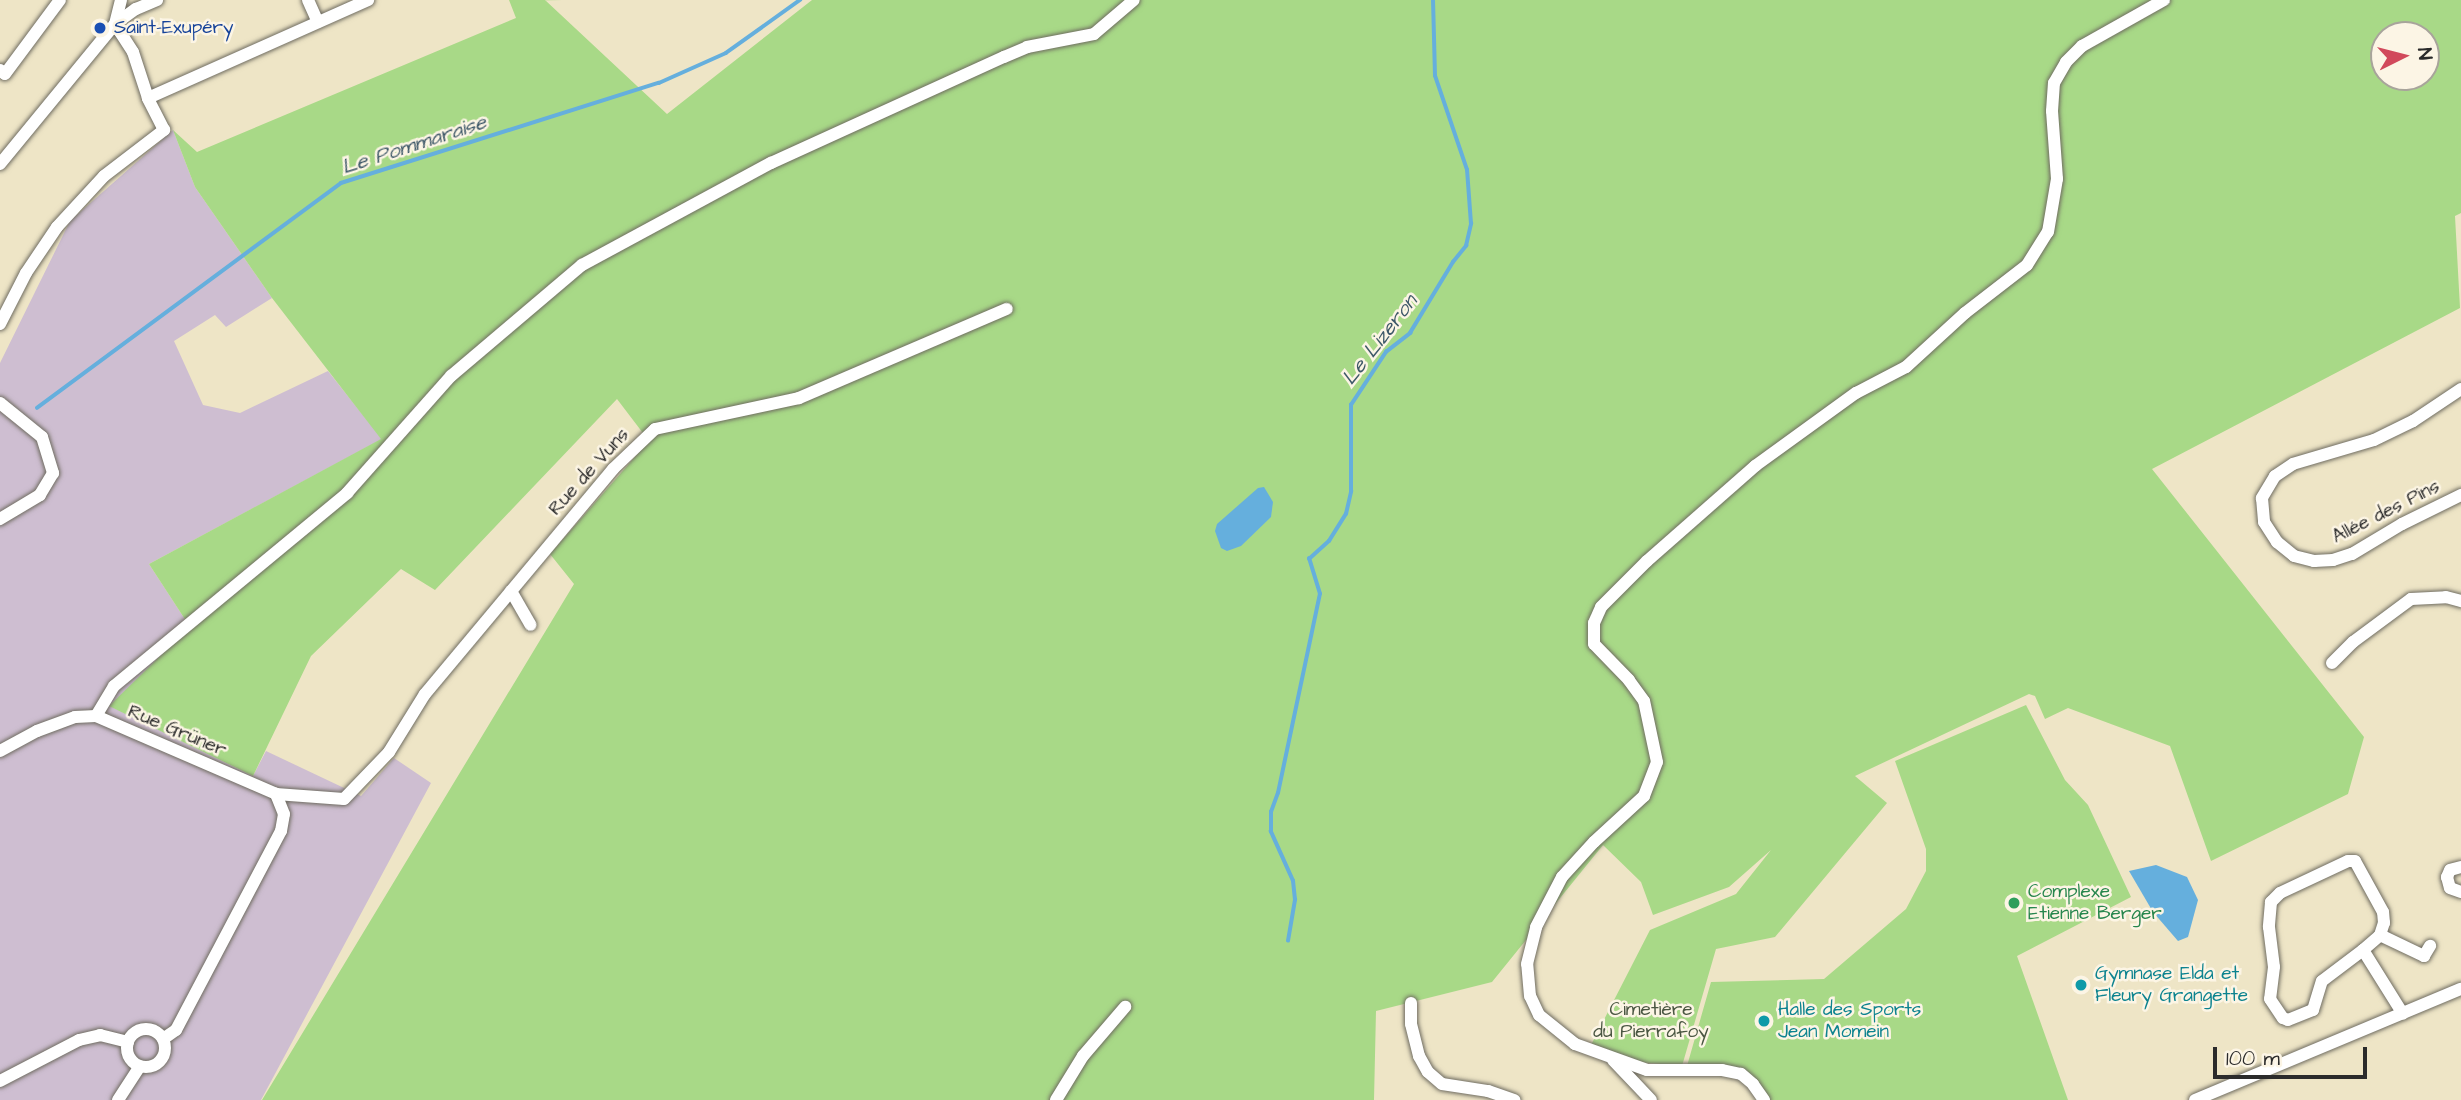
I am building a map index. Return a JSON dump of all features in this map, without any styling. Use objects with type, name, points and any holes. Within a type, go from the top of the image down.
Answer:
[{"type":"street","points":[[0,70],[5,74],[60,0]]},
{"type":"street","points":[[0,324],[26,273],[57,227],[104,176],[164,130],[148,98],[133,52],[115,24],[121,0]]},
{"type":"street","points":[[0,164],[4,150],[115,24],[136,9],[157,0]]},
{"type":"street","points":[[308,0],[318,23]]},
{"type":"street","points":[[148,98],[368,0]]},
{"type":"street","points":[[96,716],[114,686],[347,492],[451,376],[582,265],[771,163],[1004,57],[1027,47],[1094,34],[1134,0]]},
{"type":"street","points":[[1764,1100],[1754,1084],[1741,1074],[1722,1070],[1647,1070],[1613,1060],[1575,1044],[1539,1015],[1527,982],[1536,927],[1562,877],[1594,842],[1644,796],[1657,762],[1644,701],[1629,680],[1594,644],[1594,623],[1601,607],[1647,561],[1755,466],[1856,393],[1906,367],[1965,313],[2027,265],[2048,232],[2057,179],[2052,111],[2054,83],[2066,62],[2082,46],[2164,0]]},
{"type":"street","name":"Rue de Vuns","points":[[344,799],[389,752],[425,694],[613,469],[655,429],[799,398],[1007,309]]},
{"type":"street","name":"Allée des Pins","points":[[2461,389],[2413,421],[2374,440],[2293,464],[2275,476],[2262,498],[2264,522],[2277,542],[2294,556],[2314,561],[2333,560],[2352,554],[2402,524],[2461,495]]},
{"type":"street","points":[[0,403],[42,437],[53,473],[40,495],[0,519]]},
{"type":"street","points":[[511,592],[531,625]]},
{"type":"street","points":[[2332,663],[2353,642],[2411,598],[2446,597],[2461,601]]},
{"type":"street","name":"Rue Grüner","points":[[0,751],[37,731],[75,718],[96,716],[276,794],[344,799]]},
{"type":"street","points":[[163,1039],[176,1030],[281,831],[284,814],[276,794]]},
{"type":"street","points":[[2348,861],[2356,861],[2383,912],[2380,935],[2362,950],[2322,981],[2313,1010],[2288,1020],[2283,1018],[2269,992],[2274,967],[2269,927],[2271,902],[2280,893],[2348,861]]},
{"type":"street","points":[[2461,867],[2450,870],[2447,877],[2450,888],[2461,892]]},
{"type":"street","points":[[2380,935],[2424,956],[2430,946]]},
{"type":"street","points":[[2362,950],[2403,1014]]},
{"type":"street","points":[[2195,1100],[2461,989]]},
{"type":"street","points":[[1411,1003],[1411,1024],[1416,1046],[1428,1072],[1442,1084],[1488,1091],[1514,1100]]},
{"type":"street","points":[[1056,1100],[1083,1056],[1125,1007]]},
{"type":"street","points":[[141,1030],[153,1031],[163,1039],[162,1058],[152,1066],[140,1066],[128,1054],[128,1042],[141,1030]]},
{"type":"street","points":[[0,1081],[79,1041],[100,1035],[128,1042]]},
{"type":"street","points":[[1613,1060],[1651,1100]]},
{"type":"street","points":[[118,1100],[140,1066]]},
{"type":"shaded area","points":[[173,130],[195,187],[272,298],[226,327],[215,315],[174,341],[203,405],[240,413],[328,371],[382,439],[149,564],[190,627],[110,706],[253,776],[266,751],[361,796],[394,758],[431,783],[261,1100],[0,1100],[0,363],[70,221]]},
{"type":"green space","name":"Cimetière du Pierrafoy","points":[[509,0],[545,0],[667,114],[812,0],[2461,0],[2461,213],[2455,216],[2460,308],[2152,469],[2364,737],[2348,794],[2211,861],[2170,746],[2068,708],[2045,719],[2035,696],[2029,694],[1855,776],[1887,803],[1775,937],[1716,949],[1682,1066],[1639,1062],[1591,1045],[1650,930],[1736,894],[1771,850],[1729,887],[1653,915],[1641,882],[1603,845],[1492,982],[1376,1011],[1374,1100],[262,1100],[574,584],[550,554],[649,441],[617,399],[435,590],[401,569],[311,656],[253,776],[109,706],[190,627],[149,564],[381,439],[272,298],[195,187],[173,130],[197,152],[516,18]]},
{"type":"green space","name":"Complexe Etienne Berger","points":[[2026,705],[2065,780],[2088,805],[2131,897],[2017,956],[2068,1100],[1770,1100],[1757,1081],[1687,1066],[1711,982],[1824,979],[1906,909],[1926,871],[1926,849],[1895,761]]},
{"type":"water","points":[[1264,487],[1273,502],[1271,517],[1241,546],[1227,551],[1221,548],[1215,531],[1217,524],[1258,488]]},
{"type":"water","points":[[2156,865],[2187,877],[2198,900],[2188,937],[2178,941],[2153,912],[2129,871]]},
{"type":"waterway","name":"Le Pommaraise","points":[[37,408],[341,183],[659,83],[726,53],[800,0]]},
{"type":"waterway","name":"Le Lizeron","points":[[1288,941],[1295,900],[1293,881],[1271,832],[1271,812],[1278,793],[1320,594],[1309,559],[1329,541],[1346,514],[1351,492],[1351,405],[1386,352],[1410,333],[1453,262],[1466,246],[1471,224],[1467,170],[1435,76],[1433,0]]},
{"type":"place","name":"Saint-Exupéry","points":[[100,28]]},
{"type":"place","name":"Complexe Etienne Berger","points":[[2014,903]]},
{"type":"place","name":"Gymnase Elda et Fleury Grangette","points":[[2081,985]]},
{"type":"place","name":"Halle des Sports Jean Momein","points":[[1764,1021]]}]
